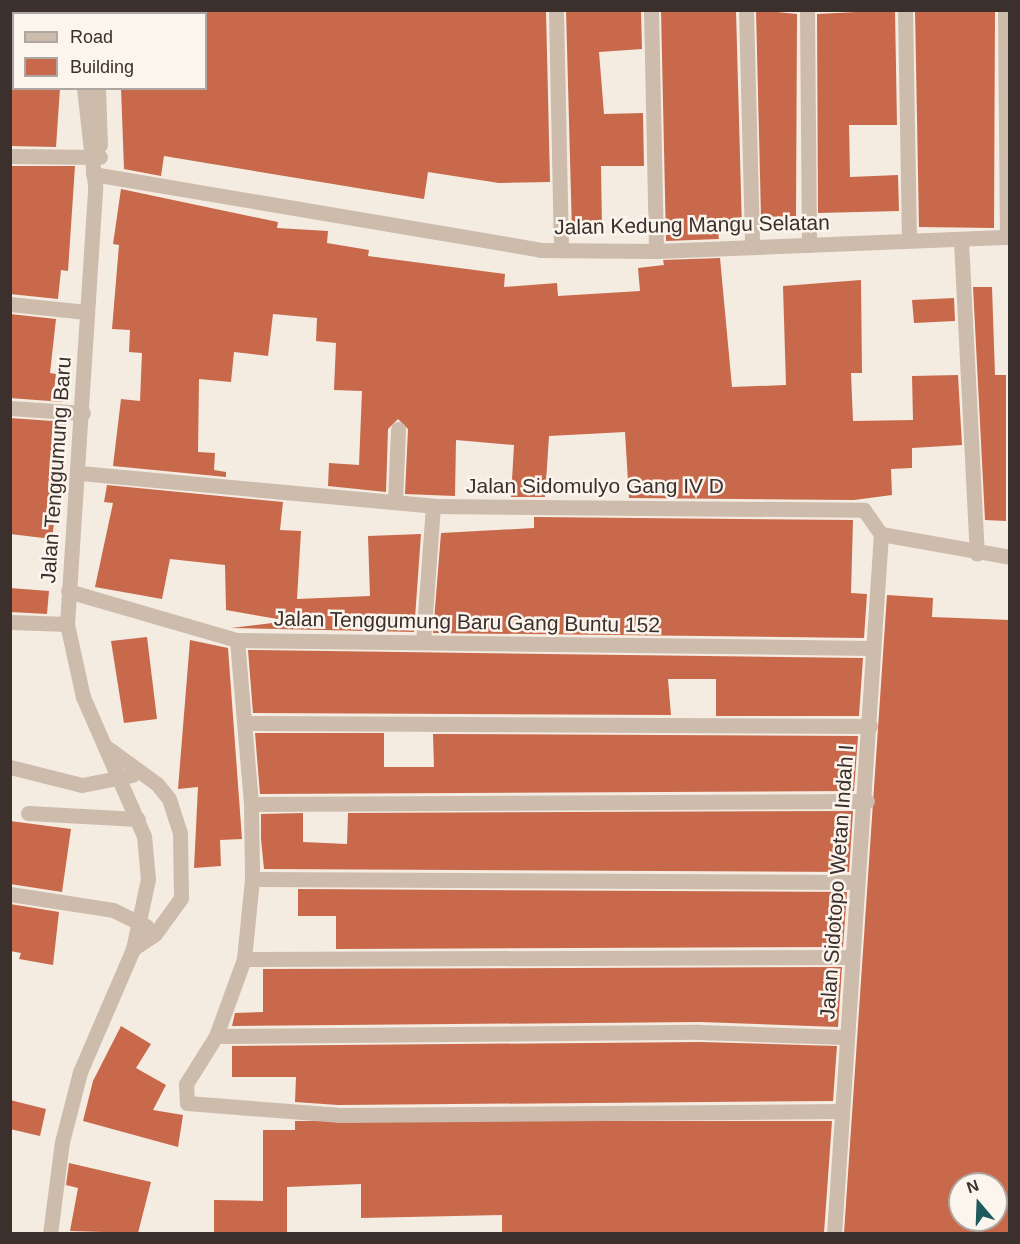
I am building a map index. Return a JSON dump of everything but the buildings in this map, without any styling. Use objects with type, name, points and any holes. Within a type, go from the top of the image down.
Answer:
[{"type":"street","points":[[556,10],[561,250]]},
{"type":"street","points":[[651,10],[656,251]]},
{"type":"street","points":[[746,10],[752,246]]},
{"type":"street","points":[[807,10],[809,245]]},
{"type":"street","points":[[905,10],[909,238]]},
{"type":"street","points":[[1005,10],[1008,237]]},
{"type":"street","name":"Jalan Tenggumung Baru","points":[[50,1233],[62,1142],[80,1072],[134,949],[137,924],[148,879],[138,819],[124,780],[75,673],[67,624],[68,591],[90,475],[83,413],[87,312],[103,178],[84,90]]},
{"type":"street","name":"Jalan Tenggumung Baru","points":[[97,157],[98,90]]},
{"type":"street","points":[[10,156],[97,157]]},
{"type":"street","name":"Jalan Kedung Mangu Selatan","points":[[103,178],[561,250],[656,251],[809,245],[909,238],[961,241],[1008,237]]},
{"type":"street","points":[[961,241],[977,554]]},
{"type":"street","points":[[10,304],[87,312]]},
{"type":"street","points":[[10,408],[83,413]]},
{"type":"street","points":[[395,502],[398,429]]},
{"type":"street","points":[[90,475],[433,506],[423,642]]},
{"type":"street","name":"Jalan Sidomulyo Gang IV D","points":[[433,506],[864,510],[881,534]]},
{"type":"street","points":[[881,534],[977,554],[1010,557]]},
{"type":"street","name":"Jalan Sidotopo Wetan Indah I","points":[[834,1233],[855,882],[867,801],[871,648],[881,534]]},
{"type":"street","name":"Jalan Tenggumung Baru Gang Buntu 152","points":[[68,591],[237,640],[871,648]]},
{"type":"street","points":[[10,622],[67,624]]},
{"type":"street","points":[[237,640],[251,804],[252,879],[244,959],[216,1036],[186,1084],[184,1096],[192,1106],[338,1115],[843,1111]]},
{"type":"street","points":[[245,723],[870,726]]},
{"type":"street","name":"Jalan Tenggumung Baru","points":[[109,749],[140,769],[169,799],[180,833],[185,881],[181,898],[161,928],[134,949]]},
{"type":"street","points":[[10,767],[82,785],[124,780],[140,769]]},
{"type":"street","points":[[251,804],[867,801]]},
{"type":"street","points":[[28,813],[138,819]]},
{"type":"street","points":[[252,879],[855,882]]},
{"type":"street","points":[[10,894],[112,910],[137,924],[161,928]]},
{"type":"street","points":[[244,959],[850,957]]},
{"type":"street","points":[[216,1036],[699,1032],[846,1037]]}]
